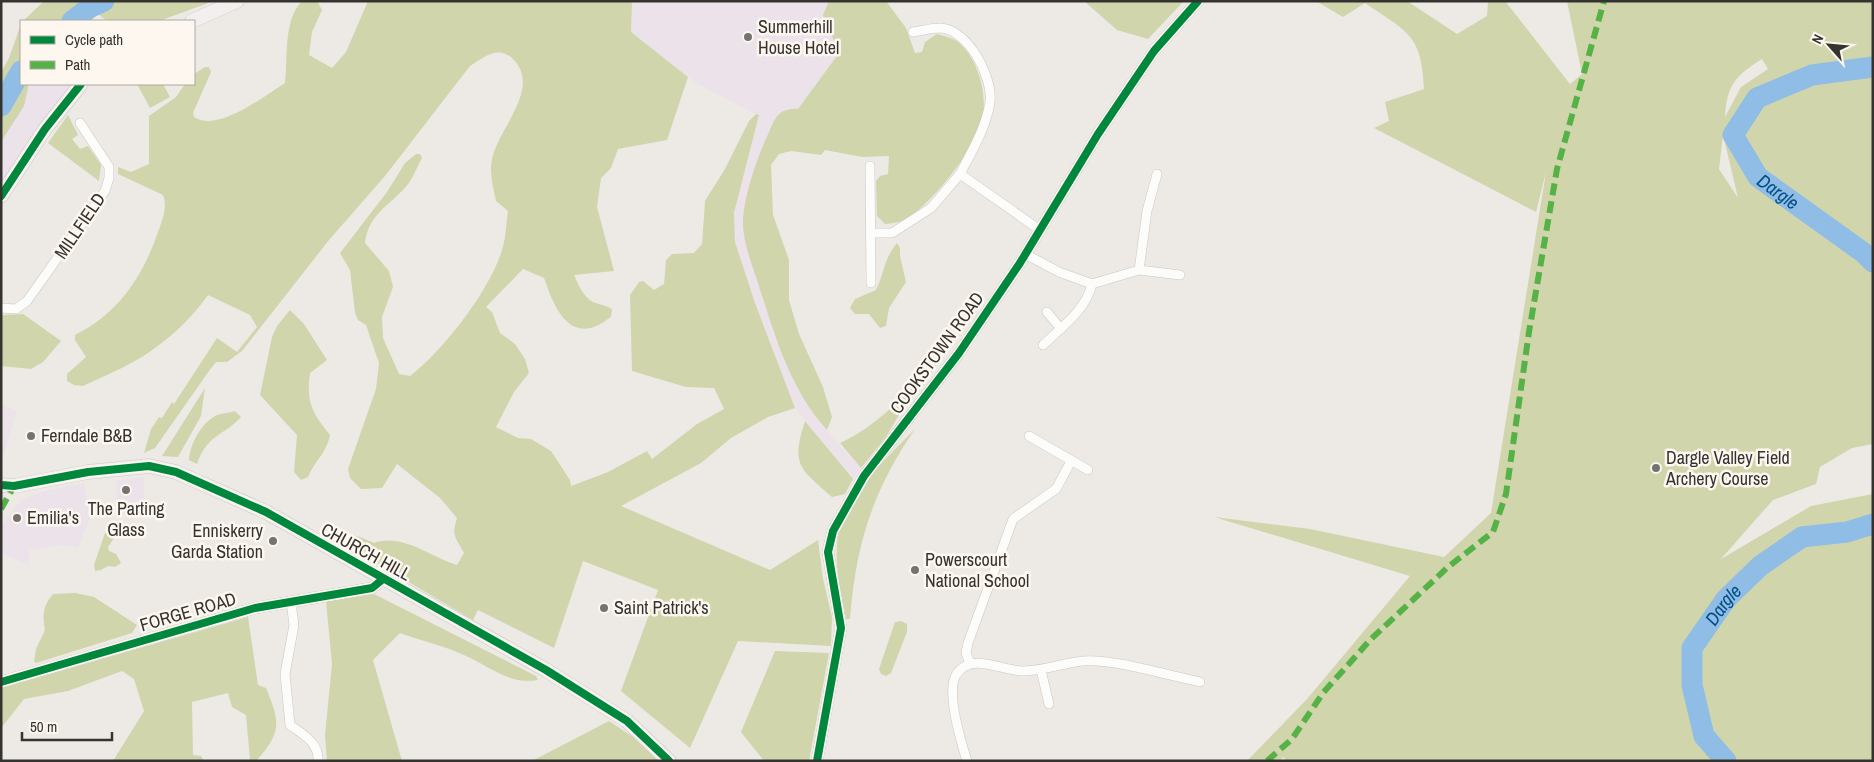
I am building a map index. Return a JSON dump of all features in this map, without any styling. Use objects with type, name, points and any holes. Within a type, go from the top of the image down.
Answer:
[{"type":"main road","points":[[194,20],[237,1]]},
{"type":"main road","points":[[1,196],[45,129],[80,85]]},
{"type":"main road","name":"CHURCH HILL","points":[[8,486],[88,472],[149,466],[173,471],[266,512],[546,670],[621,717],[669,761]]},
{"type":"street","name":"COOKSTOWN ROAD","points":[[817,761],[841,628],[828,552],[833,531],[864,476],[959,353],[1025,254],[1098,134],[1149,59],[1166,36],[1198,1]]},
{"type":"street","points":[[870,233],[892,233],[931,208],[960,174],[983,130],[990,100],[983,67],[963,36],[941,28],[913,32]]},
{"type":"street","name":"MILLFIELD","points":[[1,308],[16,309],[27,301],[105,191],[109,178],[109,167],[80,123]]},
{"type":"street","points":[[870,166],[871,283]]},
{"type":"street","points":[[960,174],[1040,230]]},
{"type":"street","points":[[1139,270],[1147,210],[1157,174]]},
{"type":"street","points":[[1025,254],[1059,272],[1092,284],[1139,270],[1180,275]]},
{"type":"street","points":[[1043,345],[1061,329],[1089,298],[1092,284]]},
{"type":"street","points":[[1048,312],[1061,329]]},
{"type":"street","points":[[1029,436],[1088,470]]},
{"type":"street","points":[[970,663],[966,653],[968,643],[1013,519],[1056,489],[1071,461]]},
{"type":"street","name":"FORGE ROAD","points":[[1,682],[255,608],[372,588],[383,579]]},
{"type":"street","points":[[291,602],[294,625],[285,674],[290,725],[310,739],[318,755],[318,761]]},
{"type":"street","points":[[967,761],[951,692],[956,675],[970,663],[978,662],[1020,671],[1041,670],[1084,661],[1103,662],[1200,682]]},
{"type":"street","points":[[1041,670],[1049,704]]},
{"type":"shaded area","points":[[632,1],[871,1],[842,48],[798,109],[787,108],[778,114],[765,142],[744,206],[743,226],[753,268],[774,333],[798,390],[819,422],[861,468],[853,479],[795,408],[755,303],[735,242],[734,213],[759,116],[696,83],[631,32]]},
{"type":"shaded area","points":[[24,85],[72,85],[1,182],[1,127]]},
{"type":"shaded area","points":[[1,405],[17,411],[1,462]]},
{"type":"shaded area","points":[[144,477],[144,502],[135,502],[135,513],[116,514],[117,480]]},
{"type":"shaded area","points":[[84,483],[91,516],[78,548],[64,545],[29,550],[29,565],[1,553],[1,526],[21,500],[41,492]]},
{"type":"green space","points":[[44,1],[214,1],[162,20],[106,20],[98,14],[92,20],[24,20]]},
{"type":"green space","points":[[302,1],[317,1],[322,10],[312,32],[309,55],[332,68],[346,52],[368,1],[632,1],[631,32],[688,77],[667,140],[618,149],[611,168],[601,178],[597,207],[614,271],[574,275],[590,300],[612,309],[611,317],[594,327],[584,329],[575,327],[567,322],[555,306],[544,278],[523,269],[486,307],[492,312],[500,333],[515,344],[525,359],[529,373],[514,392],[496,427],[518,438],[531,439],[551,451],[570,480],[571,486],[608,472],[647,451],[652,459],[697,424],[724,409],[714,388],[686,387],[632,371],[630,295],[639,282],[643,281],[654,290],[664,284],[666,260],[672,254],[694,253],[702,244],[705,201],[725,169],[749,121],[756,114],[759,115],[734,213],[735,242],[755,303],[795,408],[768,417],[731,438],[701,463],[621,506],[770,570],[818,540],[823,579],[832,617],[831,646],[738,641],[690,748],[621,691],[658,590],[583,561],[554,648],[478,610],[473,620],[332,537],[344,535],[363,538],[374,543],[395,541],[406,543],[457,565],[464,553],[454,533],[457,518],[440,498],[397,464],[382,488],[361,489],[350,478],[348,469],[376,389],[379,363],[366,325],[358,320],[355,313],[350,270],[340,253],[387,192],[405,163],[416,154],[420,154],[422,158],[411,180],[378,214],[370,226],[365,243],[389,271],[393,287],[382,317],[383,338],[399,374],[410,376],[437,351],[464,319],[487,283],[502,250],[508,211],[496,201],[491,164],[496,147],[515,109],[523,83],[521,71],[514,60],[508,55],[497,52],[470,66],[385,176],[329,240],[242,351],[227,362],[216,362],[155,448],[144,453],[151,429],[159,417],[162,418],[172,402],[174,404],[217,338],[237,352],[257,327],[250,315],[208,295],[184,324],[144,356],[83,386],[74,385],[67,381],[67,374],[86,357],[75,340],[75,335],[104,316],[127,292],[145,264],[163,219],[165,204],[163,195],[118,174],[118,167],[131,172],[149,164],[149,116],[176,97],[184,85],[195,85],[195,73],[205,67],[209,67],[211,72],[193,113],[194,117],[204,121],[228,117],[241,111],[285,83],[289,29],[296,9]]},
{"type":"green space","points":[[829,1],[886,1],[906,28],[915,53],[922,52],[925,42],[937,34],[958,42],[970,57],[979,76],[984,107],[980,128],[973,143],[952,174],[927,202],[915,213],[900,222],[885,224],[877,216],[876,181],[880,176],[888,174],[889,156],[862,157],[825,150],[821,155],[791,151],[779,154],[771,165],[773,215],[789,260],[789,300],[799,334],[823,387],[832,417],[827,430],[803,397],[777,341],[748,253],[743,223],[745,203],[754,169],[774,122],[780,113],[785,110],[798,109],[839,53],[823,15]]},
{"type":"green space","points":[[1084,1],[1184,1],[1148,39],[1117,30]]},
{"type":"green space","points":[[1316,1],[1407,1],[1457,34],[1487,16],[1488,1],[1505,1],[1570,84],[1582,74],[1567,1],[1873,1],[1873,444],[1852,448],[1820,467],[1816,484],[1773,500],[1721,559],[1811,506],[1873,494],[1873,761],[1286,761],[1284,757],[1278,761],[1247,761],[1307,699],[1410,576],[1214,517],[1310,529],[1444,557],[1491,513],[1546,172],[1536,212],[1374,128],[1389,121],[1385,102],[1424,89],[1420,56],[1416,45],[1402,28],[1365,3],[1343,17]],"holes":[[[1762,59],[1768,69],[1741,87],[1725,117],[1730,89],[1734,82],[1745,71]],[[1723,135],[1738,198],[1719,169]]]},
{"type":"green space","points":[[20,27],[20,85],[29,85],[24,106],[1,142],[1,72],[9,58]]},
{"type":"green space","points":[[138,85],[164,85],[170,97],[150,108]]},
{"type":"green space","points":[[68,115],[78,135],[72,139],[80,149],[88,146],[101,165],[99,181],[48,143]]},
{"type":"green space","points":[[897,243],[900,248],[906,282],[889,308],[886,326],[880,328],[869,314],[855,314],[850,308],[855,299],[876,290],[887,260]]},
{"type":"green space","points":[[290,310],[304,324],[327,360],[310,373],[309,392],[315,414],[330,435],[326,447],[308,477],[301,480],[294,472],[297,435],[260,395],[272,337],[277,326]]},
{"type":"green space","points":[[23,314],[61,341],[43,362],[31,369],[1,366],[1,315]]},
{"type":"green space","points":[[939,360],[924,385],[902,410],[886,437],[861,468],[840,443],[881,417]]},
{"type":"green space","points":[[205,388],[201,416],[178,457],[162,456]]},
{"type":"green space","points":[[235,411],[241,417],[211,441],[201,454],[197,464],[189,460],[194,441],[205,424],[217,415]]},
{"type":"green space","points":[[805,421],[853,479],[845,494],[832,497],[805,472],[801,465],[799,447]]},
{"type":"green space","points":[[915,429],[900,452],[877,497],[862,543],[850,619],[846,619],[839,583],[837,546],[846,513],[866,482]]},
{"type":"green space","points":[[110,531],[114,533],[114,538],[108,547],[109,551],[116,554],[121,563],[115,567],[108,566],[95,571],[94,565],[105,533]]},
{"type":"green space","points":[[75,593],[94,597],[137,625],[132,633],[36,663],[34,661],[36,649],[45,630],[44,615],[47,603],[53,594]]},
{"type":"green space","points":[[374,594],[536,676],[538,680],[528,681],[509,678],[458,652],[400,633],[373,660],[402,761],[327,761],[325,735],[332,664],[326,601]]},
{"type":"green space","points":[[248,617],[258,685],[266,688],[276,718],[275,734],[257,760],[250,760],[246,715],[232,707],[228,693],[192,702],[193,755],[201,756],[204,761],[113,761],[144,711],[134,679],[122,671],[68,691],[24,699],[1,728],[1,688]]},
{"type":"green space","points":[[901,621],[907,624],[907,632],[891,673],[886,676],[881,674],[879,669],[895,622]]},
{"type":"green space","points":[[775,651],[829,653],[809,761],[764,761],[741,732]]},
{"type":"green space","points":[[609,721],[648,747],[663,761],[532,761]]},
{"type":"waterway","points":[[73,20],[89,8],[104,1]]},
{"type":"waterway","name":"Dargle","points":[[1873,67],[1812,75],[1757,98],[1733,135],[1758,177],[1864,253],[1873,262]]},
{"type":"waterway","points":[[1,106],[20,73]]},
{"type":"waterway","name":"Dargle","points":[[1726,761],[1704,736],[1692,685],[1692,648],[1726,599],[1760,566],[1802,537],[1847,532],[1873,524]]},
{"type":"marked path","points":[[1267,761],[1292,739],[1323,693],[1370,640],[1448,567],[1493,532],[1506,494],[1529,332],[1557,169],[1604,1]]},
{"type":"marked path","points":[[1,509],[14,486]]},
{"type":"cycle path","points":[[817,761],[841,628],[828,552],[833,531],[864,476],[959,353],[1020,263],[1098,134],[1154,51],[1198,1]]},
{"type":"cycle path","points":[[1,196],[45,129],[80,85]]},
{"type":"cycle path","points":[[1,485],[14,486],[88,472],[149,466],[176,472],[266,512],[546,670],[627,721],[669,761]]},
{"type":"cycle path","points":[[1,682],[255,608],[372,588],[383,579]]},
{"type":"place","name":"Summerhill House Hotel","points":[[748,37]]},
{"type":"place","name":"Ferndale B&B","points":[[31,436]]},
{"type":"place","name":"Dargle Valley Field Archery Course","points":[[1656,468]]},
{"type":"place","name":"The Parting Glass","points":[[126,490]]},
{"type":"place","name":"Emilia's","points":[[17,518]]},
{"type":"place","name":"Enniskerry Garda Station","points":[[273,541]]},
{"type":"place","name":"Powerscourt National School","points":[[915,570]]},
{"type":"place","name":"Saint Patrick's","points":[[604,608]]}]
